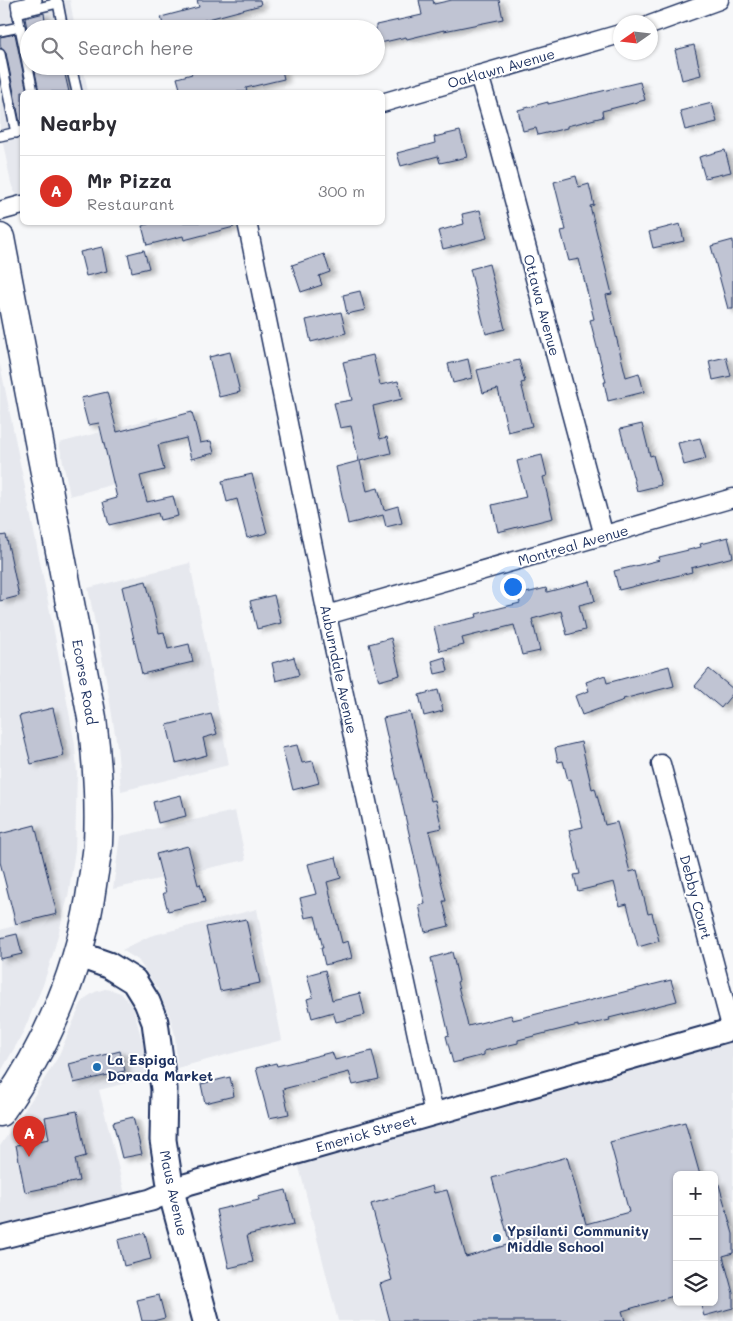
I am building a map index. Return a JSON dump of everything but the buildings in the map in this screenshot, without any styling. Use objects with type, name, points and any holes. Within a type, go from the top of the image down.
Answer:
[{"type":"main road","name":"Ecorse Road","points":[[0,238],[92,718],[99,796],[97,856],[90,901],[77,954],[62,997],[36,1056],[0,1112]]},
{"type":"main road","name":"Maus Avenue","points":[[77,954],[108,965],[134,982],[147,1002],[155,1022],[164,1089],[163,1140],[171,1191],[206,1321]]},
{"type":"street","points":[[658,22],[719,0]]},
{"type":"street","name":"Oaklawn Avenue","points":[[385,102],[613,36]]},
{"type":"street","name":"Ottawa Avenue","points":[[479,75],[604,536]]},
{"type":"street","points":[[0,211],[20,206]]},
{"type":"street","name":"Auburndale Avenue","points":[[248,225],[327,616],[434,1114]]},
{"type":"street","name":"Montreal Avenue","points":[[327,616],[733,498]]},
{"type":"street","name":"Debby Court","points":[[661,764],[732,1029]]},
{"type":"street","name":"Emerick Street","points":[[0,1238],[151,1200],[188,1184],[732,1029]]},
{"type":"lane","points":[[0,31],[20,27],[16,5],[37,0]]},
{"type":"lane","points":[[18,13],[56,2],[61,20]]},
{"type":"lane","points":[[0,54],[19,132],[0,136]]},
{"type":"lane","points":[[30,75],[33,90]]},
{"type":"lane","points":[[73,75],[77,90]]},
{"type":"shaded area","points":[[0,0],[70,0],[73,20],[20,20],[20,75],[85,75],[88,90],[20,90],[20,196],[14,191],[11,183],[0,128]]},
{"type":"shaded area","points":[[0,364],[54,631],[75,745],[77,773],[75,850],[68,897],[43,985],[22,1035],[0,1073],[0,930],[14,926],[0,861]]},
{"type":"shaded area","points":[[158,417],[170,469],[70,496],[59,443]]},
{"type":"shaded area","points":[[190,563],[229,765],[121,791],[117,746],[106,678],[88,588]]},
{"type":"shaded area","points":[[235,811],[246,860],[113,889],[120,836]]},
{"type":"shaded area","points":[[257,909],[282,1040],[177,1068],[175,1035],[170,1017],[157,988],[138,960],[122,950],[150,936]]},
{"type":"shaded area","points":[[105,989],[121,993],[133,1007],[144,1048],[146,1078],[99,1090],[125,1194],[0,1228],[0,1146],[58,1057],[81,1004],[95,992]]},
{"type":"shaded area","name":"Ypsilanti Community Middle School","points":[[733,1042],[733,1321],[338,1321],[298,1163]]},
{"type":"place","name":"La Espiga Dorada Market","points":[[97,1067]]},
{"type":"place","name":"Mr Pizza","points":[[29,1157]]},
{"type":"place","name":"Ypsilanti Community Middle School","points":[[497,1238]]}]
